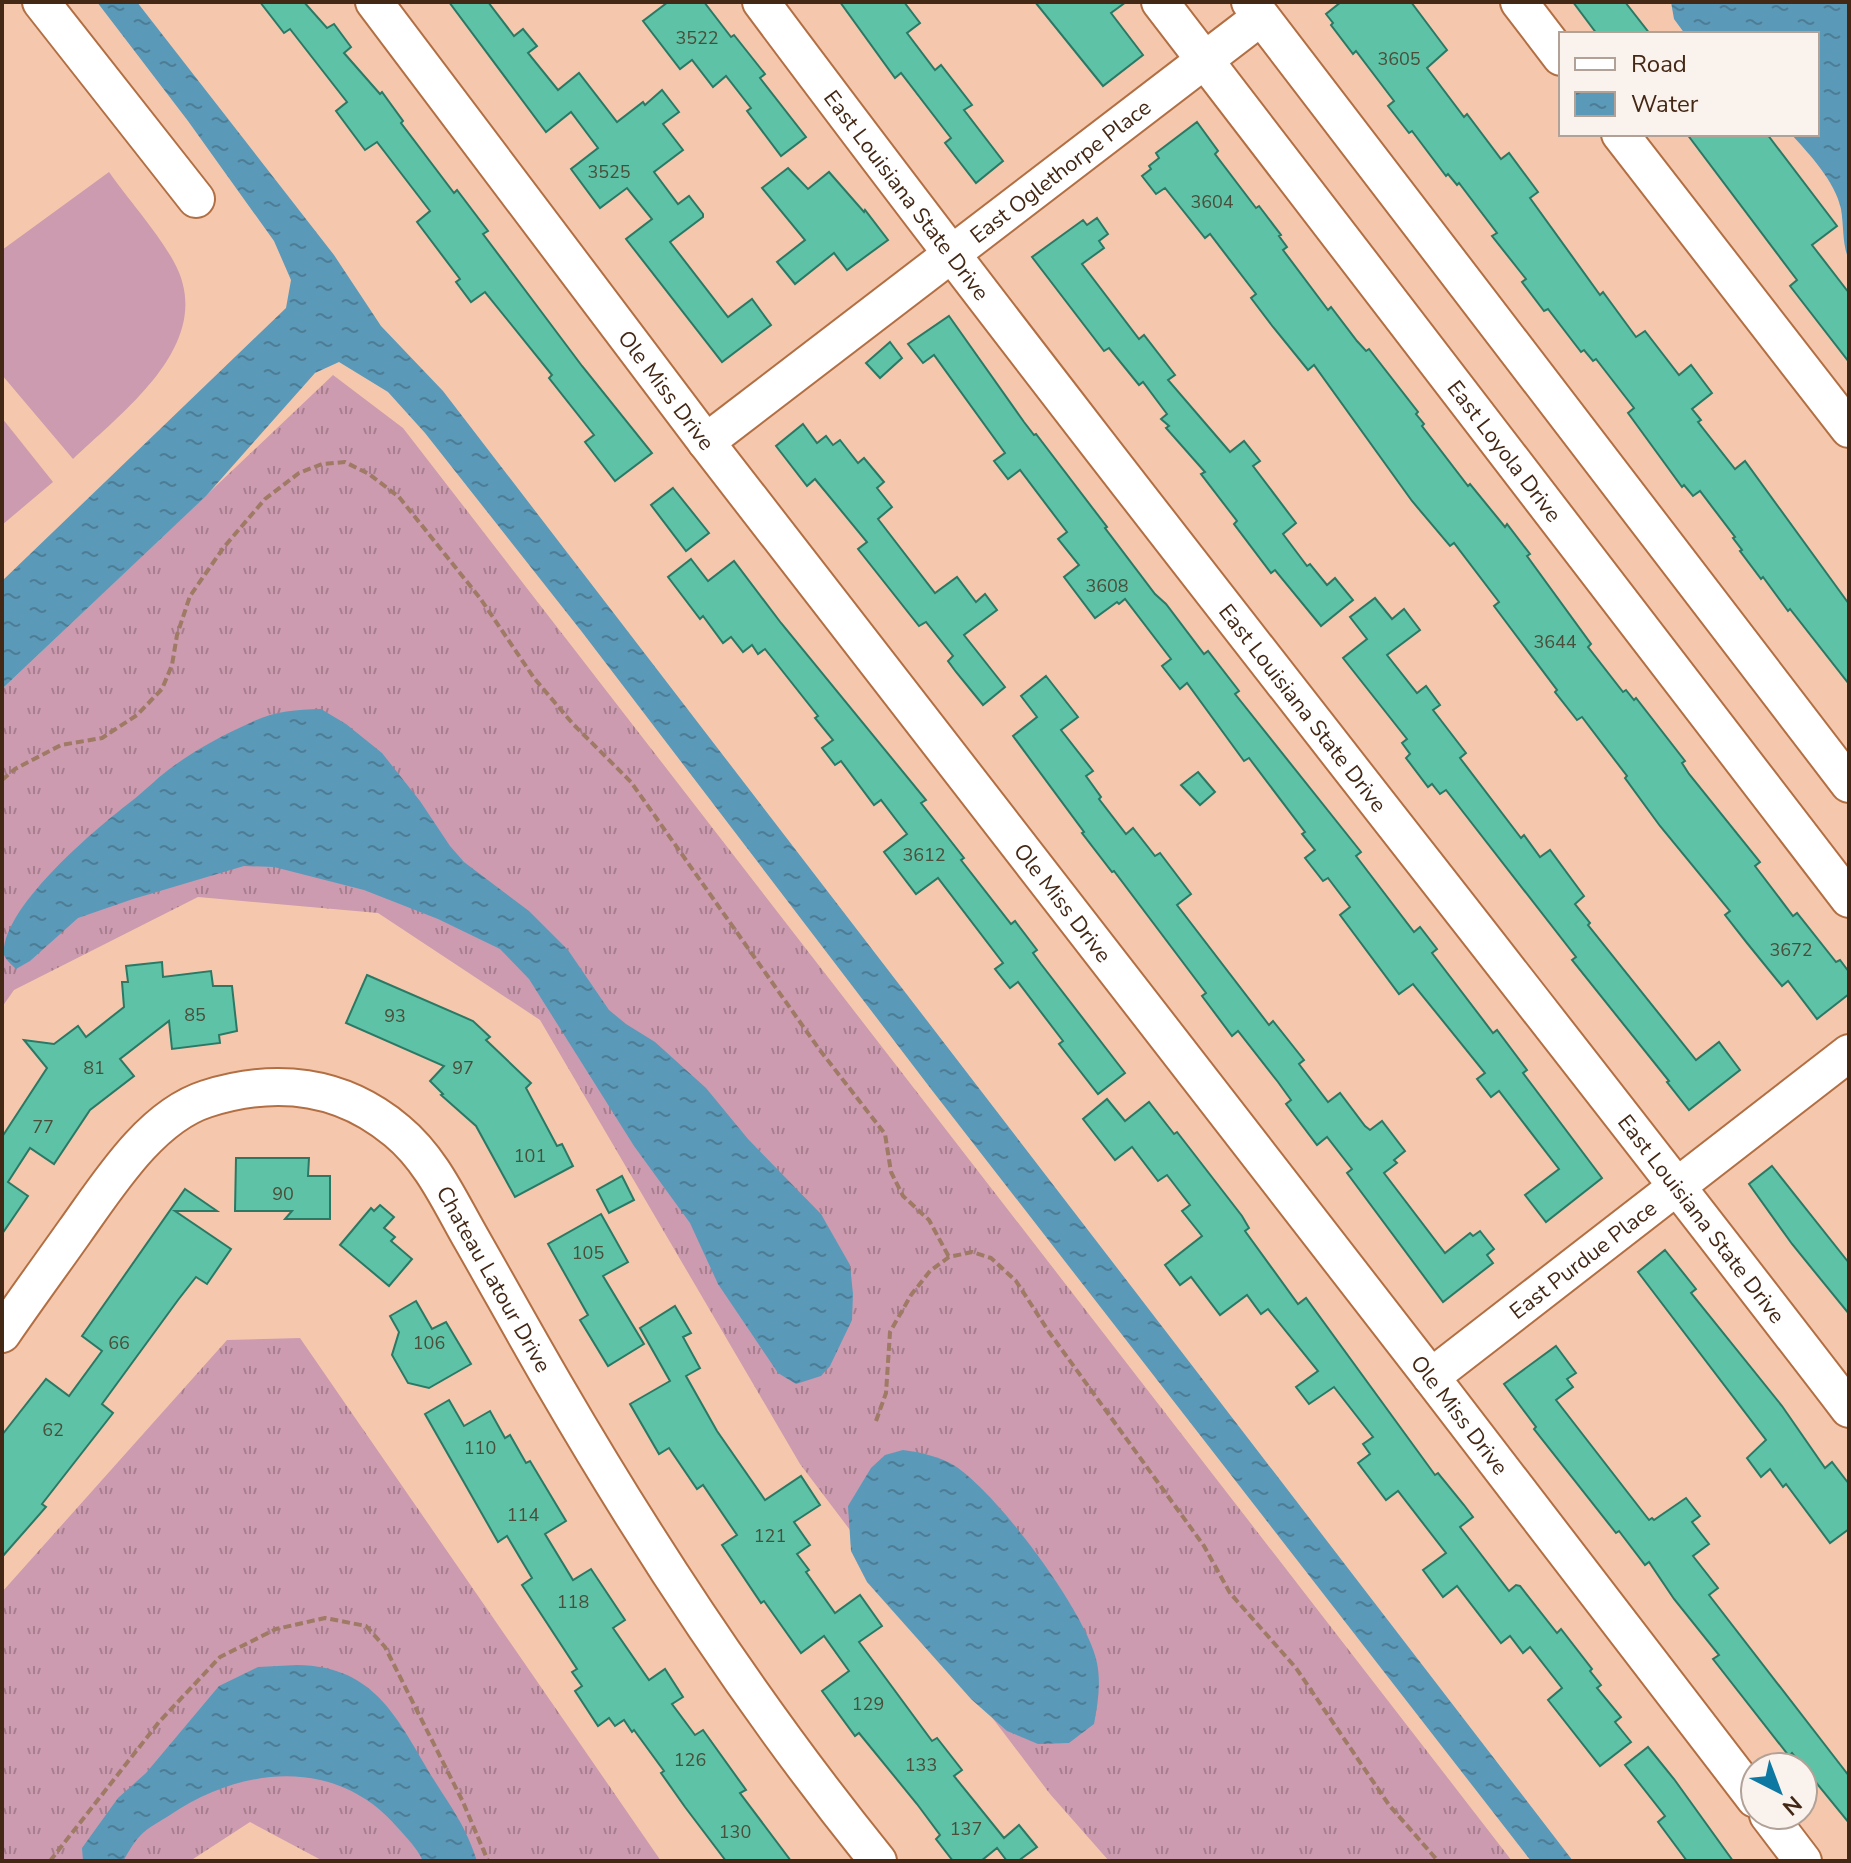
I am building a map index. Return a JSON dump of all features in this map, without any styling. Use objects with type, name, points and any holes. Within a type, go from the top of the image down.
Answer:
[{"type":"street","points":[[41,2],[196,199]]},
{"type":"street","name":"Ole Miss Drive","points":[[374,2],[706,442],[1739,1778]]},
{"type":"street","name":"East Louisiana State Drive","points":[[761,2],[950,255],[1849,1409]]},
{"type":"street","name":"East Loyola Drive","points":[[1160,2],[1849,899]]},
{"type":"street","points":[[1519,2],[1559,54]]},
{"type":"street","points":[[1256,9],[1849,784]]},
{"type":"street","name":"East Oglethorpe Place","points":[[706,442],[1204,60],[1256,9]]},
{"type":"street","points":[[1622,136],[1849,429]]},
{"type":"street","name":"East Purdue Place","points":[[1431,1377],[1849,1053]]},
{"type":"street","name":"Chateau Latour Drive","points":[[2,1334],[127,1159],[162,1125],[204,1099],[266,1086],[311,1088],[363,1106],[399,1132],[429,1164],[556,1388],[672,1576],[776,1724],[878,1861]]},
{"type":"street","points":[[1780,1831],[1803,1861]]},
{"type":"path","points":[[2,780],[15,769],[61,745],[102,738],[137,715],[162,689],[172,665],[177,635],[190,596],[224,547],[265,499],[299,473],[322,464],[345,462],[369,474],[399,497],[480,598],[534,678],[573,724],[631,782],[819,1049],[885,1134],[891,1172],[903,1196],[929,1220],[949,1257]]},
{"type":"path","points":[[876,1421],[886,1393],[890,1332],[911,1295],[930,1271],[949,1257],[972,1252],[991,1258],[1016,1281],[1049,1332],[1204,1546],[1230,1593],[1296,1668],[1389,1805],[1438,1861]]},
{"type":"path","points":[[50,1861],[159,1722],[220,1657],[276,1629],[325,1618],[366,1626],[385,1647],[463,1802],[488,1861]]},
{"type":"green space","points":[[109,172],[174,262],[184,291],[184,320],[175,347],[159,372],[139,396],[73,459],[2,375],[2,250]]},
{"type":"green space","points":[[333,375],[403,428],[1512,1861],[1109,1861],[1050,1794],[800,1464],[540,1020],[378,913],[198,897],[14,990],[2,1007],[2,689]]},
{"type":"green space","points":[[2,418],[53,482],[2,525]]},
{"type":"green space","points":[[300,1338],[661,1861],[323,1861],[250,1822],[190,1861],[2,1861],[2,1592],[227,1340]]},
{"type":"water","points":[[97,2],[137,2],[334,255],[381,326],[443,391],[1573,1861],[1531,1861],[931,1089],[582,632],[425,433],[388,392],[339,362],[315,373],[206,496],[2,689],[2,581],[286,308],[291,280],[274,241]]},
{"type":"water","points":[[1671,2],[1849,2],[1849,260],[1838,199],[1821,169],[1793,136],[1819,136],[1819,32],[1684,32],[1674,19]]},
{"type":"water","points":[[321,709],[346,724],[382,753],[464,862],[529,911],[568,950],[609,1010],[655,1042],[706,1088],[748,1139],[821,1214],[850,1265],[853,1294],[852,1320],[830,1366],[821,1376],[796,1384],[778,1373],[718,1284],[690,1223],[634,1146],[529,979],[500,949],[438,919],[364,890],[274,867],[244,866],[78,918],[30,961],[16,969],[6,959],[7,936],[34,892],[98,828],[164,773],[202,748],[259,719],[284,712]]},
{"type":"water","points":[[903,1450],[943,1460],[973,1480],[1016,1527],[1077,1615],[1090,1641],[1099,1678],[1094,1724],[1069,1743],[1038,1744],[1007,1731],[971,1699],[867,1582],[851,1551],[848,1506],[871,1468],[885,1455]]},
{"type":"water","points":[[297,1665],[347,1675],[366,1686],[382,1701],[409,1737],[458,1819],[477,1861],[423,1861],[408,1839],[373,1804],[346,1789],[318,1780],[288,1776],[227,1786],[198,1799],[147,1830],[123,1861],[83,1861],[82,1848],[118,1798],[146,1773],[219,1686],[258,1667]]},
{"type":"building","points":[[260,2],[304,2],[327,28],[334,24],[351,47],[344,53],[380,94],[382,92],[403,121],[401,123],[454,193],[457,190],[488,231],[483,234],[652,453],[615,481],[585,442],[594,435],[549,378],[552,375],[485,292],[471,302],[456,282],[460,279],[417,222],[430,211],[377,142],[365,150],[336,111],[347,102],[290,29],[284,33]]},
{"type":"building","points":[[449,2],[488,2],[514,36],[523,29],[537,46],[528,53],[558,90],[579,73],[617,122],[662,90],[679,112],[663,124],[683,150],[654,172],[678,204],[689,196],[703,214],[670,242],[728,317],[752,299],[771,325],[722,362],[626,239],[652,219],[627,188],[600,208],[571,169],[598,148],[571,112],[546,132]]},
{"type":"building","points":[[668,2],[704,2],[765,74],[760,78],[806,137],[781,156],[747,111],[751,108],[726,76],[713,87],[692,60],[680,69],[643,21]]},
{"type":"building","points":[[840,2],[904,2],[920,23],[907,33],[935,70],[941,65],[972,105],[964,110],[1003,161],[976,183],[945,143],[951,138],[901,73],[895,78]]},
{"type":"building","points":[[1035,2],[1126,2],[1111,13],[1143,55],[1103,86]]},
{"type":"building","points":[[1341,2],[1411,2],[1447,50],[1427,68],[1501,159],[1509,153],[1538,192],[1530,198],[1600,295],[1603,292],[1636,337],[1645,331],[1679,375],[1691,365],[1712,393],[1692,409],[1701,420],[1698,422],[1735,469],[1745,461],[1849,604],[1849,684],[1790,609],[1788,611],[1763,577],[1761,579],[1740,551],[1735,537],[1700,491],[1693,496],[1684,485],[1682,487],[1628,413],[1634,408],[1596,359],[1593,361],[1584,350],[1581,352],[1548,309],[1544,311],[1522,282],[1526,279],[1492,236],[1497,233],[1459,183],[1457,185],[1448,174],[1446,176],[1412,131],[1409,133],[1388,106],[1394,101],[1356,51],[1353,54],[1326,14]]},
{"type":"building","points":[[1573,2],[1625,2],[1648,32],[1596,32]]},
{"type":"building","points":[[1197,122],[1218,151],[1215,154],[1281,235],[1287,247],[1283,250],[1328,310],[1331,307],[1366,351],[1369,349],[1418,412],[1416,414],[1424,424],[1422,426],[1468,486],[1470,484],[1505,527],[1507,524],[1591,644],[1588,647],[1623,692],[1626,690],[1634,700],[1636,698],[1685,761],[1682,763],[1689,774],[1760,862],[1755,866],[1793,916],[1797,913],[1836,962],[1840,960],[1849,972],[1849,994],[1817,1019],[1788,981],[1782,986],[1725,915],[1730,911],[1660,826],[1582,717],[1577,720],[1555,692],[1557,690],[1494,606],[1499,602],[1454,543],[1450,546],[1412,501],[1314,365],[1308,370],[1273,327],[1251,298],[1256,294],[1210,234],[1205,238],[1165,188],[1156,194],[1142,176],[1159,158],[1156,153]]},
{"type":"building","points":[[1689,136],[1769,136],[1837,226],[1812,245],[1849,293],[1849,362],[1790,286],[1797,280]]},
{"type":"building","points":[[788,168],[808,189],[829,172],[888,240],[847,270],[834,253],[795,284],[777,262],[805,240],[762,188]]},
{"type":"building","points":[[1097,218],[1108,234],[1099,241],[1104,248],[1082,264],[1139,339],[1144,335],[1175,375],[1168,380],[1230,452],[1244,441],[1260,461],[1253,466],[1296,523],[1283,534],[1307,566],[1310,564],[1327,585],[1335,578],[1353,600],[1321,626],[1275,570],[1271,573],[1234,524],[1237,521],[1201,474],[1205,472],[1166,428],[1169,426],[1161,419],[1167,414],[1143,382],[1139,385],[1109,348],[1104,351],[1032,257],[1083,220],[1087,225]]},
{"type":"building","points":[[949,316],[1024,422],[1107,527],[1155,594],[1204,654],[1208,651],[1239,691],[1235,694],[1361,852],[1356,856],[1414,932],[1420,927],[1437,949],[1432,953],[1493,1033],[1497,1030],[1527,1070],[1523,1073],[1602,1178],[1546,1222],[1525,1195],[1559,1169],[1499,1091],[1491,1097],[1477,1079],[1485,1073],[1413,984],[1399,994],[1340,915],[1350,907],[1328,878],[1323,881],[1305,858],[1315,850],[1302,834],[1305,832],[1249,758],[1244,761],[1187,683],[1180,689],[1162,666],[1171,659],[1125,599],[1095,618],[1064,577],[1079,565],[1058,539],[1067,532],[1020,470],[1008,479],[994,461],[1005,453],[934,355],[923,363],[908,344]]},
{"type":"building","points":[[890,342],[902,358],[880,378],[866,363]]},
{"type":"building","points":[[803,424],[817,443],[826,436],[833,445],[840,440],[858,463],[864,458],[884,482],[877,488],[892,507],[878,519],[935,593],[957,577],[976,602],[985,594],[997,610],[964,635],[1005,687],[983,705],[948,661],[953,656],[926,622],[919,626],[858,549],[867,542],[815,479],[807,486],[776,446]]},
{"type":"building","points":[[673,488],[709,533],[686,551],[651,505]]},
{"type":"building","points":[[691,559],[708,581],[734,561],[926,800],[921,803],[964,858],[961,860],[1011,924],[1015,921],[1037,950],[1033,953],[1125,1073],[1098,1094],[1059,1044],[1063,1041],[1018,982],[1010,988],[995,969],[1003,963],[938,878],[916,894],[884,852],[907,834],[881,800],[874,805],[841,761],[835,765],[822,748],[833,740],[815,718],[818,716],[765,649],[758,654],[752,645],[743,652],[731,637],[723,643],[668,577]]},
{"type":"building","points":[[1375,598],[1392,619],[1404,609],[1420,630],[1387,655],[1417,693],[1426,686],[1440,705],[1433,710],[1466,753],[1460,758],[1521,838],[1524,835],[1540,857],[1550,850],[1584,896],[1575,904],[1590,923],[1588,925],[1696,1060],[1719,1042],[1740,1070],[1689,1110],[1572,960],[1576,957],[1446,790],[1440,794],[1432,784],[1428,787],[1406,758],[1410,754],[1402,743],[1407,739],[1343,658],[1367,639],[1350,617]]},
{"type":"building","points":[[1046,676],[1078,717],[1061,730],[1093,771],[1086,776],[1101,797],[1099,799],[1126,834],[1133,828],[1155,856],[1160,853],[1191,894],[1177,905],[1269,1025],[1273,1021],[1304,1060],[1299,1064],[1328,1102],[1340,1093],[1365,1126],[1370,1130],[1382,1121],[1405,1151],[1394,1160],[1397,1163],[1384,1173],[1445,1253],[1470,1233],[1473,1236],[1480,1231],[1494,1249],[1487,1255],[1493,1263],[1443,1302],[1347,1173],[1352,1169],[1327,1137],[1317,1145],[1286,1104],[1291,1100],[1278,1082],[1238,1031],[1232,1036],[1202,996],[1206,993],[1082,833],[1013,736],[1037,717],[1021,696]]},
{"type":"building","points":[[1198,772],[1215,792],[1200,805],[1181,785]]},
{"type":"building","points":[[162,962],[163,977],[211,971],[213,986],[232,986],[237,1031],[219,1035],[220,1043],[172,1049],[169,1021],[120,1059],[134,1076],[90,1110],[54,1164],[30,1148],[8,1182],[28,1196],[2,1234],[2,1137],[47,1068],[24,1040],[54,1044],[78,1026],[86,1037],[124,1007],[122,982],[128,982],[126,966]]},
{"type":"building","points":[[367,975],[473,1021],[490,1037],[486,1040],[531,1083],[526,1088],[557,1146],[562,1144],[573,1166],[515,1197],[476,1126],[430,1081],[444,1066],[346,1023]]},
{"type":"building","points":[[1107,1099],[1125,1121],[1149,1102],[1174,1134],[1177,1132],[1242,1216],[1249,1228],[1245,1231],[1298,1304],[1306,1298],[1435,1475],[1438,1473],[1473,1517],[1460,1527],[1509,1591],[1516,1585],[1520,1586],[1557,1633],[1561,1629],[1592,1669],[1590,1671],[1601,1685],[1597,1688],[1621,1717],[1615,1722],[1631,1742],[1600,1766],[1548,1700],[1562,1688],[1530,1647],[1523,1653],[1510,1636],[1501,1643],[1457,1586],[1443,1597],[1423,1570],[1446,1553],[1398,1491],[1386,1500],[1358,1463],[1370,1454],[1363,1444],[1373,1437],[1334,1387],[1309,1404],[1296,1387],[1318,1371],[1268,1309],[1261,1314],[1247,1295],[1220,1315],[1191,1277],[1180,1285],[1165,1265],[1202,1236],[1182,1211],[1190,1205],[1167,1175],[1158,1181],[1132,1147],[1115,1160],[1083,1119]]},
{"type":"building","points":[[236,1158],[309,1158],[308,1176],[330,1176],[330,1219],[285,1219],[292,1211],[235,1211]]},
{"type":"building","points":[[1772,1166],[1849,1263],[1849,1314],[1792,1244],[1749,1184]]},
{"type":"building","points":[[622,1176],[634,1200],[609,1213],[597,1190]]},
{"type":"building","points":[[185,1189],[217,1211],[175,1211],[231,1249],[207,1284],[196,1277],[178,1300],[102,1404],[113,1413],[42,1504],[46,1507],[2,1557],[2,1435],[46,1379],[69,1396],[102,1351],[82,1336]]},
{"type":"building","points":[[380,1205],[394,1217],[384,1228],[395,1237],[391,1241],[412,1259],[389,1286],[340,1245],[371,1208],[374,1211]]},
{"type":"building","points":[[601,1214],[628,1262],[603,1276],[644,1344],[608,1366],[580,1320],[588,1315],[548,1244]]},
{"type":"building","points":[[1665,1250],[1696,1289],[1691,1293],[1782,1406],[1825,1468],[1832,1462],[1849,1484],[1849,1529],[1830,1543],[1786,1484],[1783,1487],[1770,1469],[1761,1477],[1747,1458],[1766,1440],[1638,1272]]},
{"type":"building","points":[[416,1301],[432,1329],[446,1322],[471,1364],[429,1388],[408,1383],[392,1355],[399,1332],[390,1316]]},
{"type":"building","points":[[675,1306],[691,1333],[683,1337],[700,1368],[686,1376],[717,1431],[765,1500],[801,1476],[820,1505],[794,1522],[810,1545],[797,1554],[809,1570],[806,1572],[835,1613],[860,1595],[882,1626],[859,1642],[932,1741],[937,1738],[962,1770],[954,1776],[1004,1838],[1019,1825],[1037,1847],[1018,1861],[1007,1861],[997,1848],[981,1861],[953,1861],[936,1839],[940,1835],[917,1804],[859,1733],[855,1736],[822,1691],[849,1671],[824,1636],[801,1653],[764,1601],[761,1603],[722,1545],[737,1535],[703,1485],[697,1489],[669,1448],[659,1454],[630,1404],[670,1381],[640,1328]]},
{"type":"building","points":[[1556,1346],[1576,1373],[1567,1379],[1573,1387],[1556,1400],[1649,1520],[1654,1520],[1686,1498],[1700,1516],[1692,1522],[1709,1544],[1693,1556],[1718,1588],[1709,1595],[1849,1776],[1849,1823],[1819,1786],[1819,1751],[1785,1751],[1713,1659],[1719,1655],[1649,1562],[1645,1565],[1619,1531],[1616,1533],[1534,1429],[1536,1427],[1504,1384]]},
{"type":"building","points":[[449,1400],[464,1426],[490,1411],[505,1438],[510,1435],[526,1463],[530,1461],[566,1521],[545,1534],[573,1580],[591,1569],[625,1620],[613,1628],[649,1680],[665,1669],[683,1697],[672,1704],[695,1735],[703,1730],[746,1790],[740,1793],[791,1861],[726,1861],[661,1773],[664,1771],[634,1730],[632,1732],[624,1720],[615,1726],[609,1718],[598,1726],[575,1691],[582,1686],[572,1672],[577,1669],[522,1585],[532,1578],[507,1536],[498,1542],[425,1414]]},
{"type":"building","points":[[1648,1747],[1733,1861],[1687,1861],[1658,1822],[1665,1816],[1625,1765]]}]
